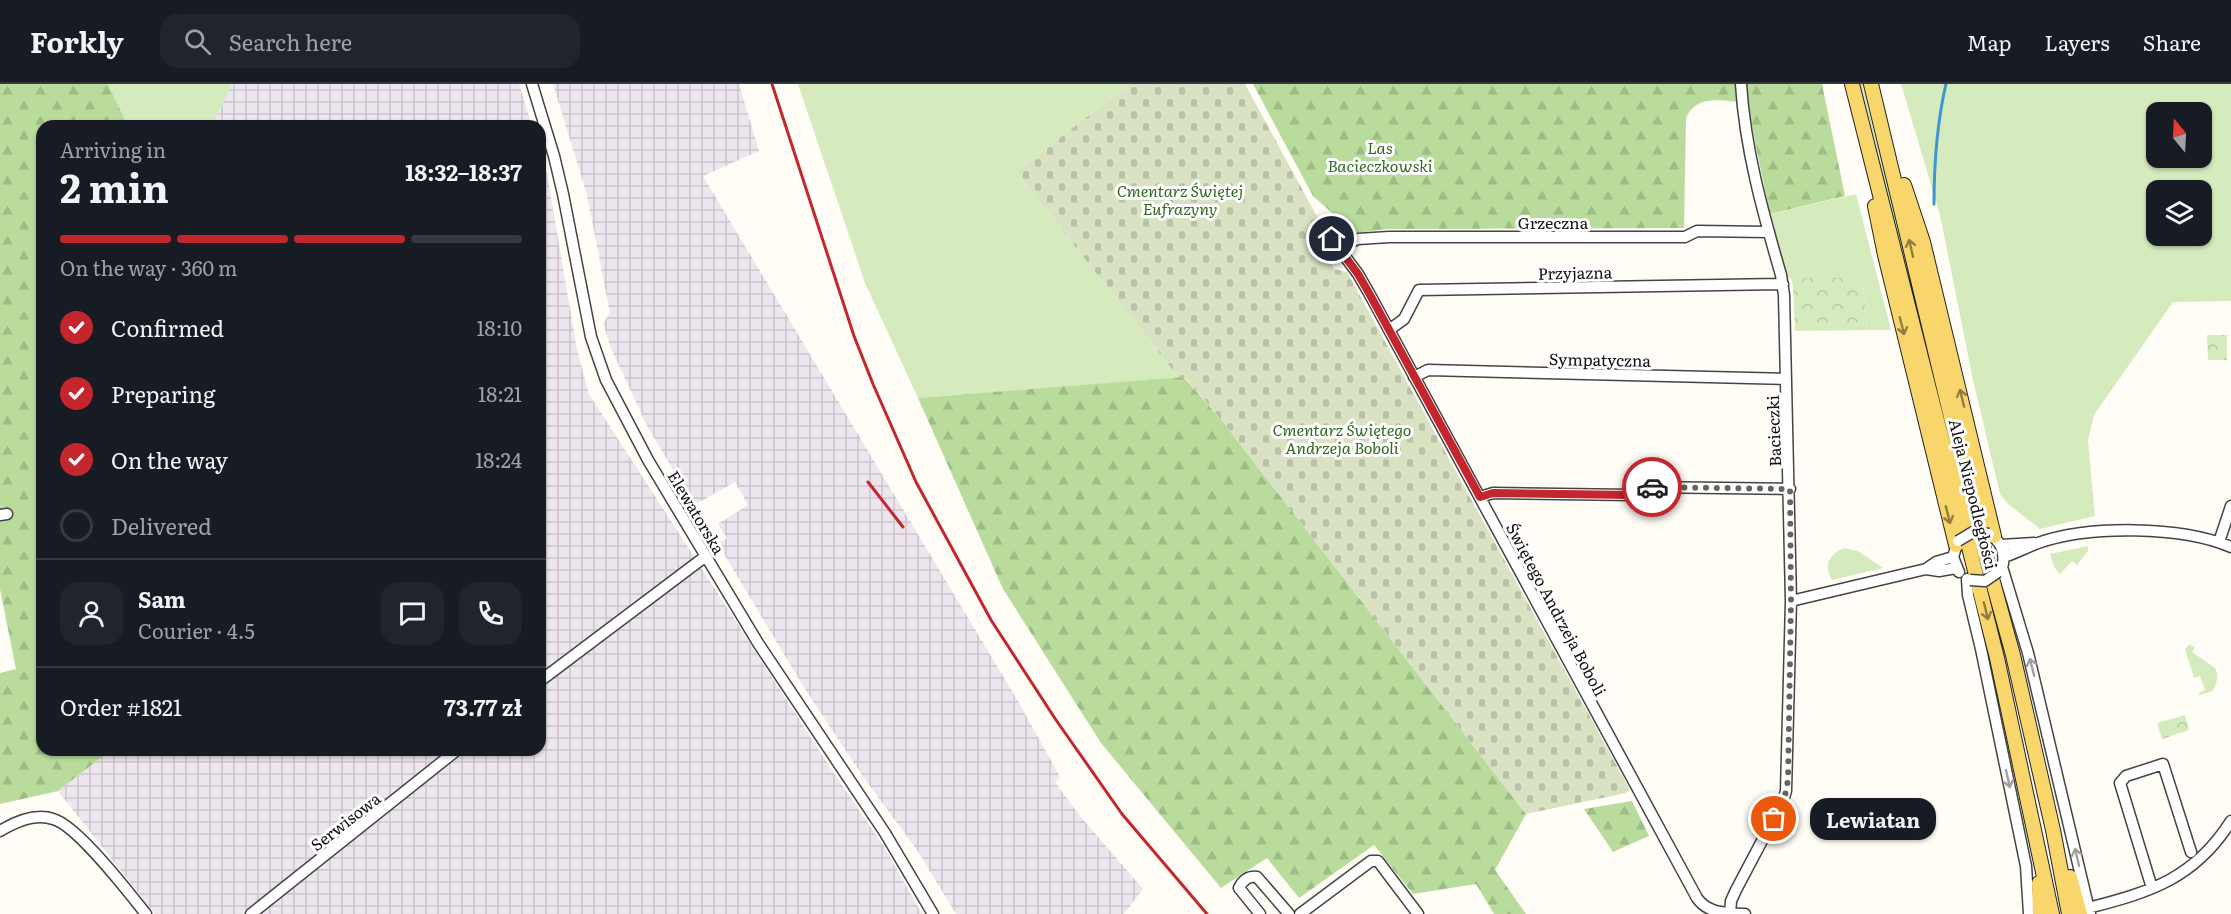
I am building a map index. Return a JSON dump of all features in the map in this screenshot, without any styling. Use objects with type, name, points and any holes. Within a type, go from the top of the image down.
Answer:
[{"type":"main road","name":"Aleja Niepodległości","points":[[1852,84],[1973,558],[2037,836],[2052,914]]},
{"type":"main road","name":"Aleja Niepodległości","points":[[1871,84],[1973,509],[2013,655],[2053,830],[2069,914]]},
{"type":"main road","points":[[1875,98],[1923,242],[1995,538]]},
{"type":"main road","points":[[1858,104],[1885,255],[1956,553]]},
{"type":"main road","points":[[2053,830],[2086,912]]},
{"type":"main road","points":[[2037,836],[2040,914]]},
{"type":"street","name":"Elewatorska","points":[[532,84],[543,120]]},
{"type":"street","name":"Bacieczki","points":[[1730,913],[1731,901],[1784,801],[1786,791],[1791,601],[1790,489],[1783,284],[1743,119],[1741,84]]},
{"type":"street","name":"Elewatorska","points":[[546,131],[556,165],[591,337],[606,380],[623,416],[775,669],[885,833],[933,914]]},
{"type":"street","name":"Grzeczna","points":[[1335,244],[1358,239],[1389,237],[1685,237],[1697,231],[1769,232]]},
{"type":"street","name":"Świętego Andrzeja Boboli","points":[[1335,244],[1358,274],[1389,330],[1697,898],[1707,909],[1745,914]]},
{"type":"street","name":"Przyjazna","points":[[1389,330],[1404,319],[1419,290],[1783,284]]},
{"type":"street","name":"Sympatyczna","points":[[1414,377],[1428,370],[1786,379]]},
{"type":"street","points":[[1480,497],[1493,493],[1632,495],[1643,487],[1790,489]]},
{"type":"street","points":[[2219,542],[2231,506]]},
{"type":"street","points":[[1791,601],[1926,569],[1956,553],[1973,532],[1995,538],[2037,543],[2081,534],[2137,530],[2178,534],[2219,542],[2231,547]]},
{"type":"street","points":[[1995,538],[2028,652],[2086,912],[2178,876],[2200,861],[2218,842],[2231,821]]},
{"type":"street","points":[[1968,579],[1985,581],[2001,565],[2037,543]]},
{"type":"street","points":[[1956,553],[1968,579],[1968,595],[2026,866],[2029,914]]},
{"type":"street","points":[[546,676],[706,556]]},
{"type":"street","name":"Serwisowa","points":[[251,914],[449,756]]},
{"type":"street","points":[[2152,888],[2120,783],[2126,776],[2163,764],[2191,852]]},
{"type":"street","points":[[0,831],[30,818],[53,819],[70,828],[112,872],[146,914]]},
{"type":"street","points":[[1302,913],[1371,861],[1378,861],[1418,914]]},
{"type":"street","points":[[1260,914],[1239,888],[1242,882],[1250,876],[1257,877],[1289,914]]},
{"type":"shaded area","points":[[232,84],[519,84],[530,120],[215,120]]},
{"type":"shaded area","points":[[553,84],[739,84],[759,151],[703,176],[1018,701],[1060,777],[1055,782],[1080,816],[1143,889],[1124,914],[956,914],[917,850],[864,778],[803,686],[718,544],[727,538],[718,524],[748,505],[735,482],[694,505],[647,426],[611,348],[603,323],[610,313],[587,195]]},
{"type":"shaded area","points":[[546,171],[577,350],[589,394],[833,772],[883,845],[922,914],[155,914],[58,791],[103,756],[546,756]]},
{"type":"green space","points":[[0,84],[108,84],[125,120],[36,120],[36,756],[103,756],[58,791],[0,804],[0,673],[16,669],[0,589]]},
{"type":"green space","points":[[108,84],[232,84],[215,120],[125,120]]},
{"type":"green space","points":[[798,84],[1129,84],[1016,172],[1179,378],[918,398],[865,283]]},
{"type":"green space","points":[[1129,84],[1245,84],[1327,235],[1325,249],[1334,269],[1347,272],[1630,790],[1626,793],[1526,814],[1223,422],[1185,377],[1179,378],[1016,172]]},
{"type":"green space","name":"Las Bacieczkowski","points":[[1253,84],[1822,84],[1845,196],[1770,214],[1747,103],[1712,100],[1697,105],[1686,118],[1684,228],[1388,229],[1355,233],[1313,196]]},
{"type":"green space","points":[[1859,84],[1863,84],[1872,117],[1954,446],[1967,516]]},
{"type":"green space","points":[[1901,84],[2231,84],[2231,301],[2173,302],[2094,415],[2088,440],[2095,516],[2040,529],[2008,504],[2000,494],[1973,380],[1940,215]]},
{"type":"green space","points":[[1856,194],[1891,330],[1867,330],[1863,284],[1857,278],[1786,278],[1770,214]]},
{"type":"green space","points":[[1791,278],[1857,278],[1863,284],[1867,330],[1795,331]]},
{"type":"green space","points":[[2207,335],[2227,335],[2227,360],[2208,360]]},
{"type":"green space","points":[[1184,377],[1223,422],[1526,814],[1495,870],[1526,914],[1494,914],[1476,884],[1413,894],[1374,845],[1299,898],[1267,858],[1221,888],[1101,743],[1003,589],[918,398]]},
{"type":"green space","points":[[2088,546],[2088,551],[2077,565],[2072,561],[2060,574],[2054,567],[2050,554]]},
{"type":"green space","points":[[1844,548],[1858,551],[1883,568],[1832,580],[1828,570],[1829,561]]},
{"type":"green space","points":[[2190,644],[2195,648],[2192,652],[2215,668],[2217,679],[2213,691],[2199,695],[2205,690],[2200,676],[2194,678],[2185,649]]},
{"type":"green space","points":[[2185,715],[2189,730],[2162,739],[2157,723]]},
{"type":"green space","points":[[1632,801],[1649,836],[1613,852],[1584,809]]},
{"type":"waterway","points":[[1934,204],[1937,144],[1946,84]]},
{"type":"railway","points":[[772,84],[854,336],[916,482],[991,620],[1056,720],[1122,814],[1207,914]]},
{"type":"railway","points":[[868,482],[903,527]]},
{"type":"way so far","points":[[1652,487],[1790,489],[1788,780],[1784,801],[1774,819]]},
{"type":"place","name":"Lewiatan","points":[[1774,819]]},
{"type":"route","points":[[1332,239],[1369,293],[1480,497],[1493,493],[1632,495],[1643,487],[1652,487]]},
{"type":"park label","name":"Cmentarz Świętej Eufrazyny","points":[[1180,199]]},
{"type":"park label","name":"Cmentarz Świętego Andrzeja Boboli","points":[[1342,438]]}]
